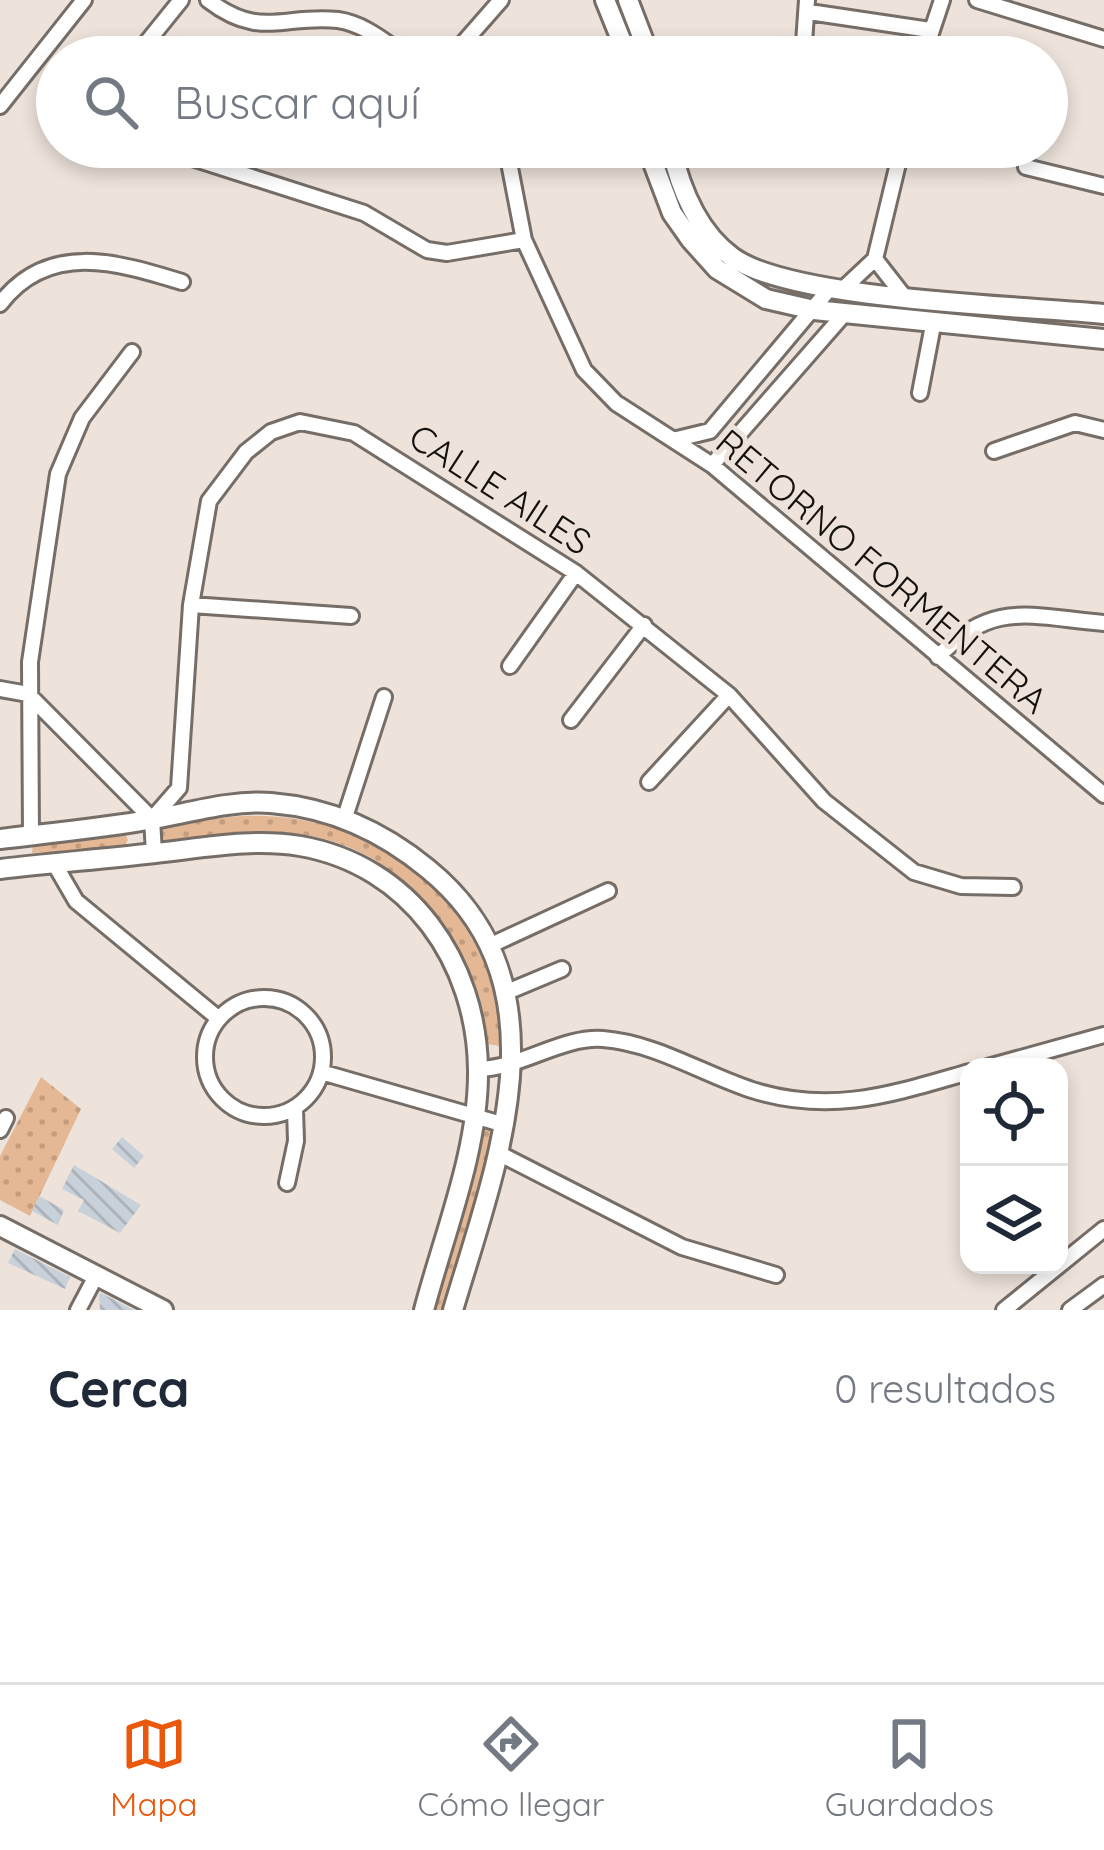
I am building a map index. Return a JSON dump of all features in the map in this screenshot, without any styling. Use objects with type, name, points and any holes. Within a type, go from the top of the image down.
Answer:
[{"type":"main road","points":[[605,0],[620,36]]},
{"type":"main road","points":[[628,0],[642,36]]},
{"type":"main road","points":[[655,168],[672,213],[717,269],[766,299],[814,310],[1104,339]]},
{"type":"main road","points":[[675,168],[698,221],[729,255],[760,274],[872,292],[1104,314]]},
{"type":"main road","points":[[871,313],[872,292]]},
{"type":"main road","points":[[424,1310],[475,1116],[478,1069],[458,969],[431,918],[366,872],[303,847],[243,842],[7,868],[5,838],[152,819],[206,807],[270,803],[345,817],[397,843],[444,881],[491,945],[513,1022],[500,1154],[453,1310]]},
{"type":"main road","points":[[0,1226],[163,1310]]},
{"type":"street","points":[[55,36],[84,0]]},
{"type":"street","points":[[151,36],[181,0]]},
{"type":"street","points":[[208,0],[253,25],[336,20],[362,26],[376,36]]},
{"type":"street","points":[[470,36],[501,0]]},
{"type":"street","points":[[928,36],[942,0]]},
{"type":"street","points":[[977,0],[1104,40]]},
{"type":"street","points":[[805,36],[808,6],[930,30]]},
{"type":"street","points":[[0,106],[36,61]]},
{"type":"street","points":[[225,168],[364,212],[427,250],[447,254],[524,240]]},
{"type":"street","name":"RETORNO FORMENTERA","points":[[510,168],[524,240],[584,370],[616,403],[717,459],[938,657],[1104,795]]},
{"type":"street","points":[[677,439],[703,436],[814,310],[875,259],[897,168]]},
{"type":"street","points":[[1031,168],[1104,186]]},
{"type":"street","points":[[875,259],[902,295]]},
{"type":"street","points":[[0,304],[16,283],[55,263],[108,260],[182,282]]},
{"type":"street","points":[[703,436],[717,459],[846,312]]},
{"type":"street","points":[[920,393],[934,320]]},
{"type":"street","points":[[32,835],[28,694],[58,474],[82,418],[133,352]]},
{"type":"street","name":"CALLE AILES","points":[[152,819],[179,788],[191,605],[209,501],[246,452],[271,432],[300,422],[354,433],[576,573],[730,695],[824,801],[914,872],[961,886],[1013,887]]},
{"type":"street","points":[[994,451],[1076,422],[1104,430]]},
{"type":"street","points":[[510,666],[576,573]]},
{"type":"street","points":[[191,605],[351,616]]},
{"type":"street","points":[[938,657],[966,627],[983,620],[1008,616],[1101,625]]},
{"type":"street","points":[[571,720],[644,625]]},
{"type":"street","points":[[0,689],[28,694],[152,819],[154,853]]},
{"type":"street","points":[[650,782],[730,695]]},
{"type":"street","points":[[345,817],[384,697]]},
{"type":"street","points":[[54,863],[76,901],[219,1018]]},
{"type":"street","points":[[491,945],[608,891]]},
{"type":"street","points":[[507,992],[562,969]]},
{"type":"street","points":[[287,1183],[296,1141],[295,1108],[322,1072],[320,1037],[299,1009],[266,998],[232,1007],[210,1034],[206,1068],[223,1099],[254,1115],[295,1108]]},
{"type":"street","points":[[1021,1058],[1104,1035]]},
{"type":"street","points":[[478,1069],[510,1068],[598,1038],[628,1043],[754,1090],[813,1102],[860,1103],[960,1075]]},
{"type":"street","points":[[322,1072],[505,1125]]},
{"type":"street","points":[[500,1154],[682,1247],[776,1276]]},
{"type":"street","points":[[1004,1310],[1104,1229]]},
{"type":"street","points":[[78,1310],[96,1276]]},
{"type":"street","points":[[1070,1310],[1104,1285]]},
{"type":"shaded area","points":[[241,816],[318,823],[354,835],[418,873],[467,930],[485,965],[501,1016],[500,1046],[487,1044],[465,972],[429,909],[405,882],[376,861],[342,845],[287,833],[165,841],[159,837],[164,824]]},
{"type":"shaded area","points":[[124,832],[128,840],[123,848],[32,853],[33,843]]},
{"type":"shaded area","points":[[41,1077],[81,1109],[30,1216],[0,1200],[0,1156]]},
{"type":"shaded area","points":[[484,1127],[500,1133],[450,1310],[433,1310]]},
{"type":"building","points":[[122,1137],[144,1156],[134,1168],[112,1149]]},
{"type":"building","points":[[74,1165],[141,1205],[120,1233],[78,1211],[84,1200],[62,1189]]},
{"type":"building","points":[[39,1196],[64,1210],[58,1225],[32,1211]]},
{"type":"building","points":[[15,1249],[70,1277],[65,1289],[8,1263]]},
{"type":"building","points":[[101,1293],[134,1310],[100,1310]]}]
